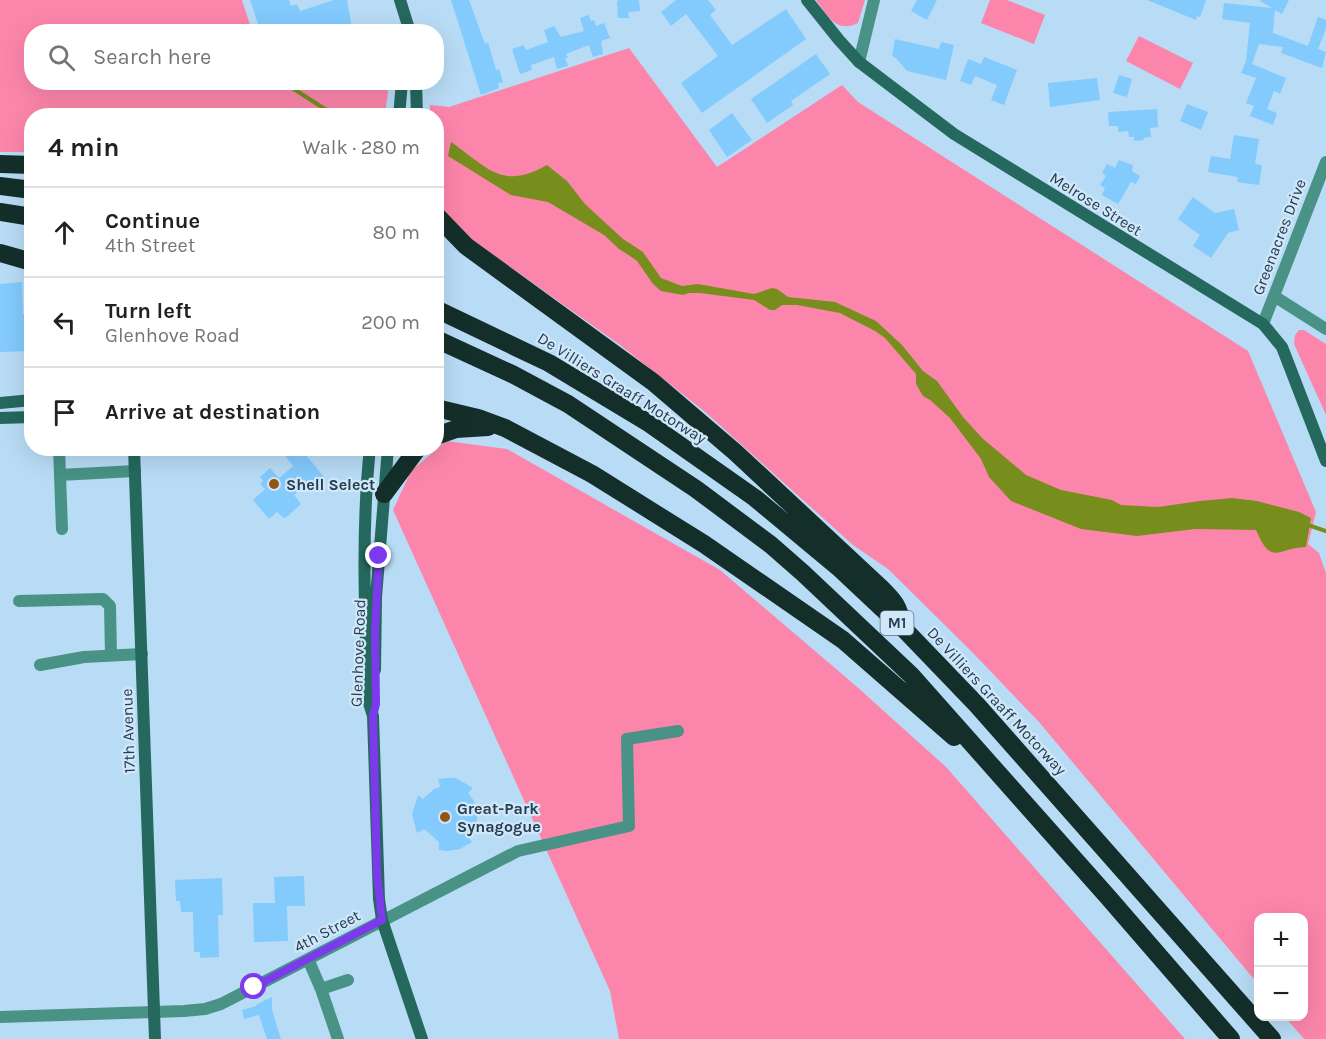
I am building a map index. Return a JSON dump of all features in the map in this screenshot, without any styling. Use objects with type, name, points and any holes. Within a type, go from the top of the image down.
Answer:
[{"type":"highway","points":[[0,164],[24,165]]},
{"type":"highway","points":[[0,186],[24,189]]},
{"type":"highway","points":[[0,212],[24,216]]},
{"type":"highway","points":[[444,223],[466,246],[653,382],[728,445],[879,585],[900,611],[903,628]]},
{"type":"highway","points":[[444,237],[466,246]]},
{"type":"highway","points":[[0,253],[24,259]]},
{"type":"highway","name":"De Villiers Graaff Motorway","points":[[444,313],[549,363],[647,422],[786,523],[838,567],[903,628],[977,705],[1272,1039]]},
{"type":"highway","name":"M1","points":[[444,343],[512,374],[568,404],[696,489],[771,545],[853,619],[910,675],[1231,1039]]},
{"type":"highway","points":[[444,410],[478,418],[505,428],[592,474],[732,562],[843,640],[978,758],[1026,804]]},
{"type":"highway","points":[[444,434],[468,427],[505,428]]},
{"type":"highway","points":[[384,494],[412,456]]},
{"type":"street","points":[[398,0],[400,24]]},
{"type":"street","points":[[398,0],[407,24]]},
{"type":"street","name":"Melrose Street","points":[[807,0],[838,40],[859,62],[954,134],[1263,324],[1281,347],[1326,461]]},
{"type":"street","points":[[859,62],[874,0]]},
{"type":"street","points":[[400,108],[401,90]]},
{"type":"street","points":[[416,90],[417,108]]},
{"type":"street","name":"Greenacres Drive","points":[[1263,324],[1326,162]]},
{"type":"street","points":[[1274,296],[1326,329]]},
{"type":"street","points":[[0,403],[24,401]]},
{"type":"street","points":[[0,418],[24,417]]},
{"type":"street","points":[[59,456],[62,529]]},
{"type":"street","name":"17th Avenue","points":[[134,456],[155,1039]]},
{"type":"street","points":[[362,456],[362,473],[366,483]]},
{"type":"street","name":"Glenhove Road","points":[[369,456],[366,483],[364,615],[368,700],[373,716]]},
{"type":"street","name":"Glenhove Road","points":[[387,456],[376,597],[376,704],[373,716],[377,873],[382,920],[422,1039]]},
{"type":"street","points":[[60,475],[135,471]]},
{"type":"street","points":[[19,601],[103,598],[110,606],[111,655]]},
{"type":"street","points":[[40,665],[84,657],[142,654]]},
{"type":"street","name":"4th Street","points":[[0,1017],[184,1011],[212,1007],[518,851],[629,826],[627,739],[678,731]]},
{"type":"street","points":[[308,959],[338,1039]]},
{"type":"street","points":[[321,989],[348,980]]},
{"type":"shaded area","points":[[0,0],[242,0],[250,24],[24,24],[24,90],[388,90],[386,108],[24,108],[24,152],[0,152]]},
{"type":"shaded area","points":[[816,0],[865,0],[858,23],[844,26],[833,21]]},
{"type":"shaded area","points":[[990,0],[1007,0],[1045,15],[1034,44],[981,23]]},
{"type":"shaded area","points":[[1139,36],[1193,63],[1180,89],[1126,61]]},
{"type":"shaded area","points":[[629,48],[717,167],[842,85],[858,102],[1248,351],[1316,512],[1308,544],[1319,553],[1326,573],[1326,1039],[1304,1039],[1288,1021],[1308,1021],[1308,913],[1254,913],[1254,979],[1039,722],[888,569],[853,545],[704,411],[620,345],[472,240],[446,216],[444,211],[444,108],[430,108],[430,105],[449,107]]},
{"type":"shaded area","points":[[451,142],[485,167],[506,176],[531,173],[547,165],[567,181],[585,204],[623,239],[643,252],[661,278],[682,286],[698,284],[754,294],[772,288],[777,289],[788,297],[835,302],[876,321],[902,345],[923,371],[937,381],[963,417],[982,438],[1026,475],[1061,490],[1112,500],[1121,505],[1158,507],[1232,498],[1257,501],[1299,512],[1311,518],[1306,547],[1271,552],[1266,548],[1256,530],[1195,529],[1137,536],[1081,529],[1011,501],[989,477],[981,459],[950,418],[923,396],[916,384],[916,374],[885,338],[875,331],[840,313],[797,305],[782,305],[775,310],[770,310],[754,300],[700,293],[683,295],[661,291],[653,284],[637,261],[604,235],[548,202],[511,195],[448,156]]},
{"type":"shaded area","points":[[1299,330],[1304,330],[1326,344],[1326,415],[1294,344],[1295,335]]},
{"type":"shaded area","points":[[446,441],[507,449],[720,570],[856,686],[946,767],[1185,1039],[619,1039],[610,991],[393,510],[411,471],[428,456],[444,456]]},
{"type":"building","points":[[250,0],[289,0],[291,6],[297,4],[300,11],[334,0],[347,0],[351,24],[258,24]]},
{"type":"building","points":[[451,0],[469,0],[485,44],[488,42],[496,70],[499,69],[503,82],[498,83],[499,88],[481,95]]},
{"type":"building","points":[[639,0],[640,11],[628,12],[629,18],[618,18],[617,1]]},
{"type":"building","points":[[676,0],[708,0],[716,10],[710,15],[732,45],[786,9],[806,39],[702,113],[681,83],[718,56],[686,14],[671,26],[661,12]]},
{"type":"building","points":[[917,0],[937,0],[927,20],[911,11]]},
{"type":"building","points":[[1147,0],[1206,0],[1200,17],[1197,16],[1196,20]]},
{"type":"building","points":[[1259,0],[1289,0],[1282,14],[1275,10],[1273,33],[1308,46],[1318,17],[1326,20],[1326,29],[1318,49],[1326,52],[1322,68],[1281,53],[1283,47],[1259,44],[1252,64],[1286,78],[1280,94],[1274,91],[1267,109],[1277,113],[1273,125],[1250,116],[1254,106],[1246,103],[1256,78],[1241,73],[1246,61],[1250,23],[1222,19],[1224,3],[1272,8]]},
{"type":"building","points":[[589,15],[596,26],[604,23],[610,38],[601,41],[603,54],[593,57],[589,45],[566,54],[568,66],[557,69],[554,57],[531,65],[532,70],[520,74],[512,49],[524,45],[526,50],[548,42],[544,30],[554,26],[561,37],[584,31],[580,18]]},
{"type":"building","points":[[895,39],[939,49],[941,42],[954,45],[946,80],[907,71],[892,56]]},
{"type":"building","points":[[816,54],[830,74],[791,101],[793,105],[767,123],[751,99]]},
{"type":"building","points":[[984,57],[1017,70],[1004,105],[991,100],[997,85],[975,76],[971,85],[960,81],[968,59],[981,64]]},
{"type":"building","points":[[1119,75],[1132,79],[1127,97],[1113,93]]},
{"type":"building","points":[[1097,78],[1100,100],[1050,107],[1048,83]]},
{"type":"building","points":[[1187,104],[1208,112],[1201,130],[1180,121]]},
{"type":"building","points":[[1157,109],[1158,127],[1150,128],[1151,137],[1143,138],[1144,140],[1134,141],[1134,137],[1129,137],[1128,131],[1118,132],[1118,126],[1109,126],[1108,112]]},
{"type":"building","points":[[732,113],[752,140],[727,157],[709,130]]},
{"type":"building","points":[[1234,135],[1259,139],[1255,164],[1262,165],[1259,185],[1237,182],[1238,177],[1208,172],[1211,156],[1230,159]]},
{"type":"building","points":[[1119,160],[1133,165],[1132,171],[1140,176],[1136,184],[1131,182],[1118,204],[1102,195],[1105,188],[1100,185],[1106,176],[1102,173],[1107,164],[1115,168]]},
{"type":"building","points":[[1193,197],[1215,213],[1234,209],[1239,230],[1228,233],[1211,258],[1193,246],[1200,235],[1178,219]]},
{"type":"building","points":[[22,282],[24,351],[0,352],[0,284]]},
{"type":"building","points":[[285,456],[307,456],[325,478],[312,488],[308,483],[294,495],[301,504],[288,516],[284,518],[277,512],[269,519],[253,500],[265,489],[260,484],[263,481],[260,477],[270,468],[279,478],[293,466]]},
{"type":"building","name":"Great-Park Synagogue","points":[[456,778],[473,788],[468,793],[477,810],[477,820],[467,836],[472,842],[460,849],[447,851],[439,850],[439,842],[424,829],[417,833],[412,814],[418,795],[423,799],[434,789],[440,787],[438,779]]},
{"type":"building","points":[[304,876],[305,906],[287,906],[288,941],[254,942],[253,903],[275,903],[274,877]]},
{"type":"building","points":[[222,878],[223,915],[218,915],[219,957],[200,958],[200,952],[194,952],[193,912],[181,912],[180,901],[176,901],[175,880]]},
{"type":"building","points":[[272,997],[272,1010],[281,1039],[267,1039],[259,1015],[244,1019],[242,1010],[256,1006]]},
{"type":"waterway","points":[[295,90],[323,108]]},
{"type":"waterway","points":[[1305,524],[1326,531]]},
{"type":"place","name":"Shell Select","points":[[274,484]]},
{"type":"place","name":"Great-Park Synagogue","points":[[445,817]]},
{"type":"route","points":[[254,987],[382,920],[377,873],[373,716],[376,704],[375,631],[379,556]]}]
